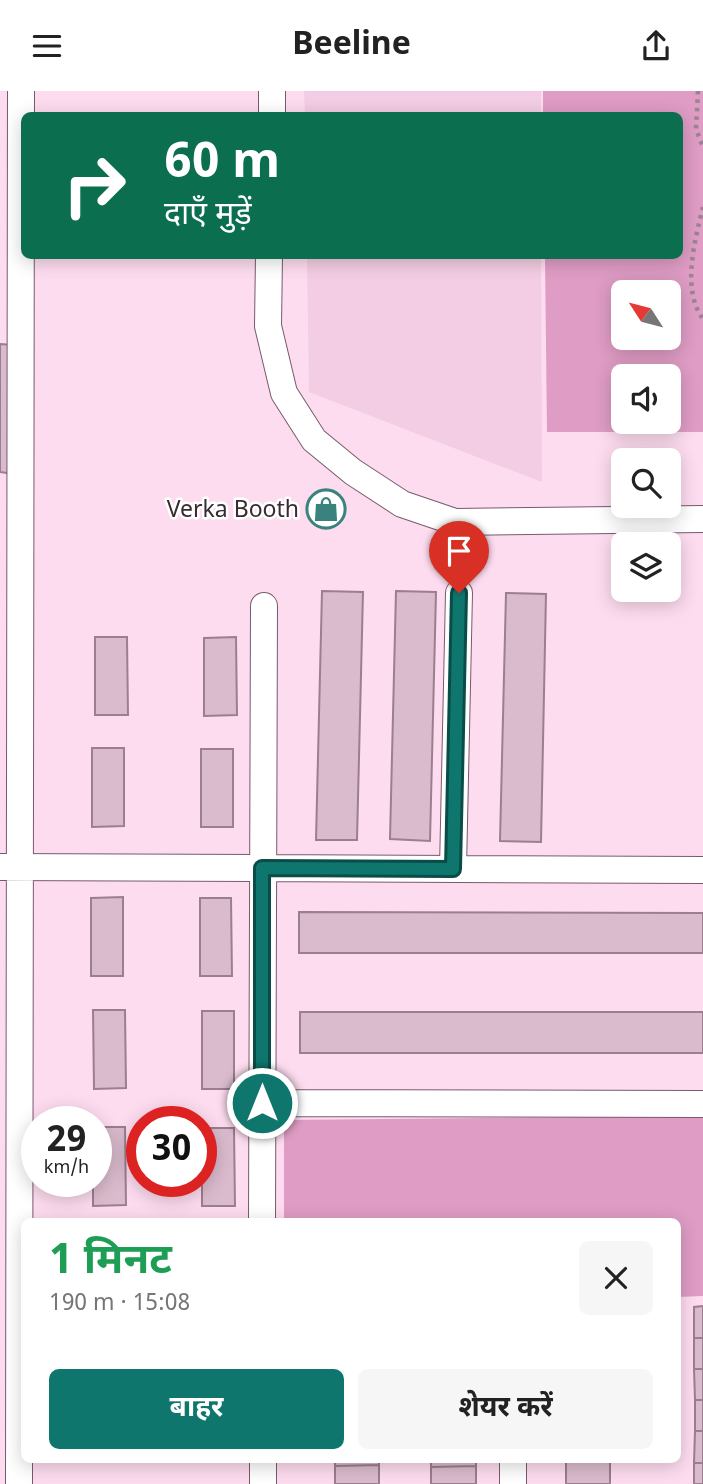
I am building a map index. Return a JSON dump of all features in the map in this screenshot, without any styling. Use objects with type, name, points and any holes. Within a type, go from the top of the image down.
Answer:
[{"type":"street","points":[[19,1484],[10,867],[11,482],[21,91]]},
{"type":"street","points":[[272,91],[272,112]]},
{"type":"street","points":[[269,259],[268,326],[284,393],[314,440],[352,472],[402,504],[455,522],[703,519]]},
{"type":"street","points":[[453,869],[459,593]]},
{"type":"street","points":[[262,1218],[264,606]]},
{"type":"street","points":[[10,867],[703,870]]},
{"type":"street","points":[[262,1103],[703,1104]]},
{"type":"street","points":[[263,1463],[263,1484]]},
{"type":"street","points":[[513,1463],[513,1484]]},
{"type":"path","points":[[698,91],[695,129],[703,147]]},
{"type":"path","points":[[703,207],[695,239],[692,274],[695,308],[703,319]]},
{"type":"shaded area","points":[[304,91],[541,91],[541,112],[305,112]]},
{"type":"shaded area","points":[[543,91],[703,91],[703,432],[681,432],[681,364],[611,364],[611,432],[547,432],[545,259],[683,259],[683,112],[543,112]]},
{"type":"shaded area","points":[[307,259],[541,259],[542,482],[309,392]]},
{"type":"shaded area","points":[[703,1116],[703,1296],[681,1297],[681,1218],[284,1218],[284,1120]]},
{"type":"building","points":[[0,344],[13,345],[14,474],[0,472]]},
{"type":"building","points":[[322,591],[363,592],[357,840],[316,840]]},
{"type":"building","points":[[396,591],[436,592],[430,841],[390,839]]},
{"type":"building","points":[[506,593],[546,594],[541,842],[500,841]]},
{"type":"building","points":[[95,637],[127,637],[128,715],[95,715]]},
{"type":"building","points":[[236,637],[237,715],[204,716],[204,638]]},
{"type":"building","points":[[92,748],[124,748],[124,826],[92,827]]},
{"type":"building","points":[[201,749],[233,749],[233,827],[201,827]]},
{"type":"building","points":[[123,897],[123,976],[91,976],[91,898]]},
{"type":"building","points":[[200,898],[231,898],[232,976],[200,976]]},
{"type":"building","points":[[299,912],[703,913],[703,953],[299,953]]},
{"type":"building","points":[[93,1010],[125,1010],[126,1088],[94,1089]]},
{"type":"building","points":[[202,1011],[234,1011],[234,1089],[202,1089]]},
{"type":"building","points":[[300,1012],[703,1012],[703,1053],[300,1053]]},
{"type":"building","points":[[112,1127],[125,1127],[126,1205],[93,1206],[93,1197],[112,1197]]},
{"type":"building","points":[[217,1128],[234,1128],[235,1206],[202,1206],[202,1197],[217,1197]]},
{"type":"building","points":[[703,1306],[703,1338],[694,1338],[694,1307]]},
{"type":"building","points":[[694,1338],[703,1338],[703,1369],[694,1369]]},
{"type":"building","points":[[694,1369],[703,1369],[703,1400],[695,1400]]},
{"type":"building","points":[[695,1400],[703,1400],[703,1431],[695,1431]]},
{"type":"building","points":[[695,1431],[703,1431],[703,1463],[694,1463]]},
{"type":"building","points":[[335,1463],[379,1463],[379,1465],[335,1466]]},
{"type":"building","points":[[431,1463],[476,1463],[476,1466],[431,1467]]},
{"type":"building","points":[[566,1463],[610,1463],[610,1484],[566,1484]]},
{"type":"building","points":[[694,1463],[703,1463],[703,1484],[694,1484]]},
{"type":"building","points":[[379,1465],[379,1484],[335,1484],[335,1466]]},
{"type":"building","points":[[476,1466],[476,1484],[431,1484],[431,1467]]},
{"type":"place","name":"Verka Booth","points":[[326,509]]},
{"type":"route","points":[[262,1103],[262,868],[453,869],[459,593]]}]
